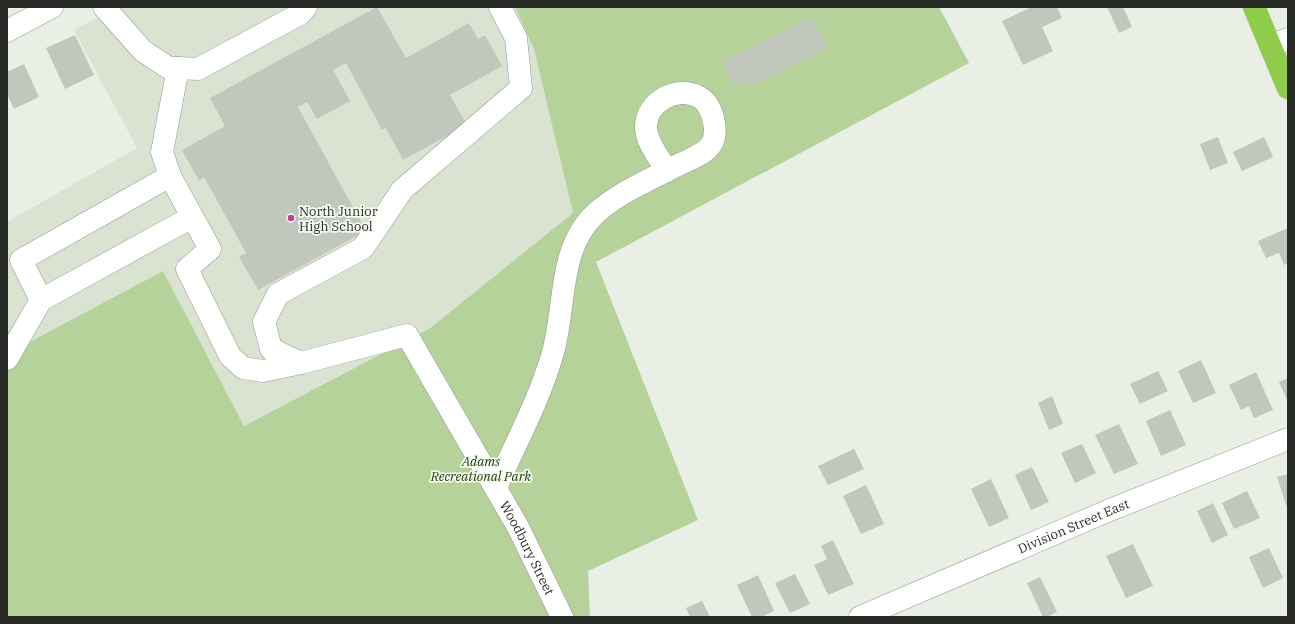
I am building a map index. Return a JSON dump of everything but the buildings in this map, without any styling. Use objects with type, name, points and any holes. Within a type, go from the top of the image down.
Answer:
[{"type":"highway","points":[[1254,7],[1279,43],[1288,88]]},
{"type":"street","points":[[7,31],[52,7]]},
{"type":"street","points":[[104,7],[143,51],[169,68],[198,69],[300,14],[306,7]]},
{"type":"street","points":[[301,363],[271,348],[264,322],[278,294],[363,248],[402,190],[521,88],[516,38],[500,7]]},
{"type":"street","points":[[178,68],[162,152],[170,176],[210,249],[187,269],[230,356],[243,368],[263,371],[301,363]]},
{"type":"street","points":[[496,488],[532,411],[546,374],[556,339],[565,276],[574,243],[595,214],[629,191],[667,171]]},
{"type":"street","points":[[41,300],[21,260],[170,176]]},
{"type":"street","points":[[7,358],[41,300],[192,217]]},
{"type":"street","name":"Woodbury Street","points":[[301,363],[407,335],[518,527],[562,617]]},
{"type":"street","name":"Division Street East","points":[[860,617],[1110,510],[1288,439]]},
{"type":"shaded area","name":"North Junior High School","points":[[118,7],[515,7],[534,49],[573,213],[429,329],[244,426],[163,271],[17,348],[7,328],[7,222],[137,148],[74,30]]},
{"type":"green space","name":"Adams Recreational Park","points":[[515,7],[939,7],[969,63],[596,262],[698,520],[588,571],[590,617],[7,617],[7,328],[18,348],[163,271],[244,426],[429,329],[573,213],[534,49]]},
{"type":"place","name":"North Junior High School","points":[[291,218]]}]
